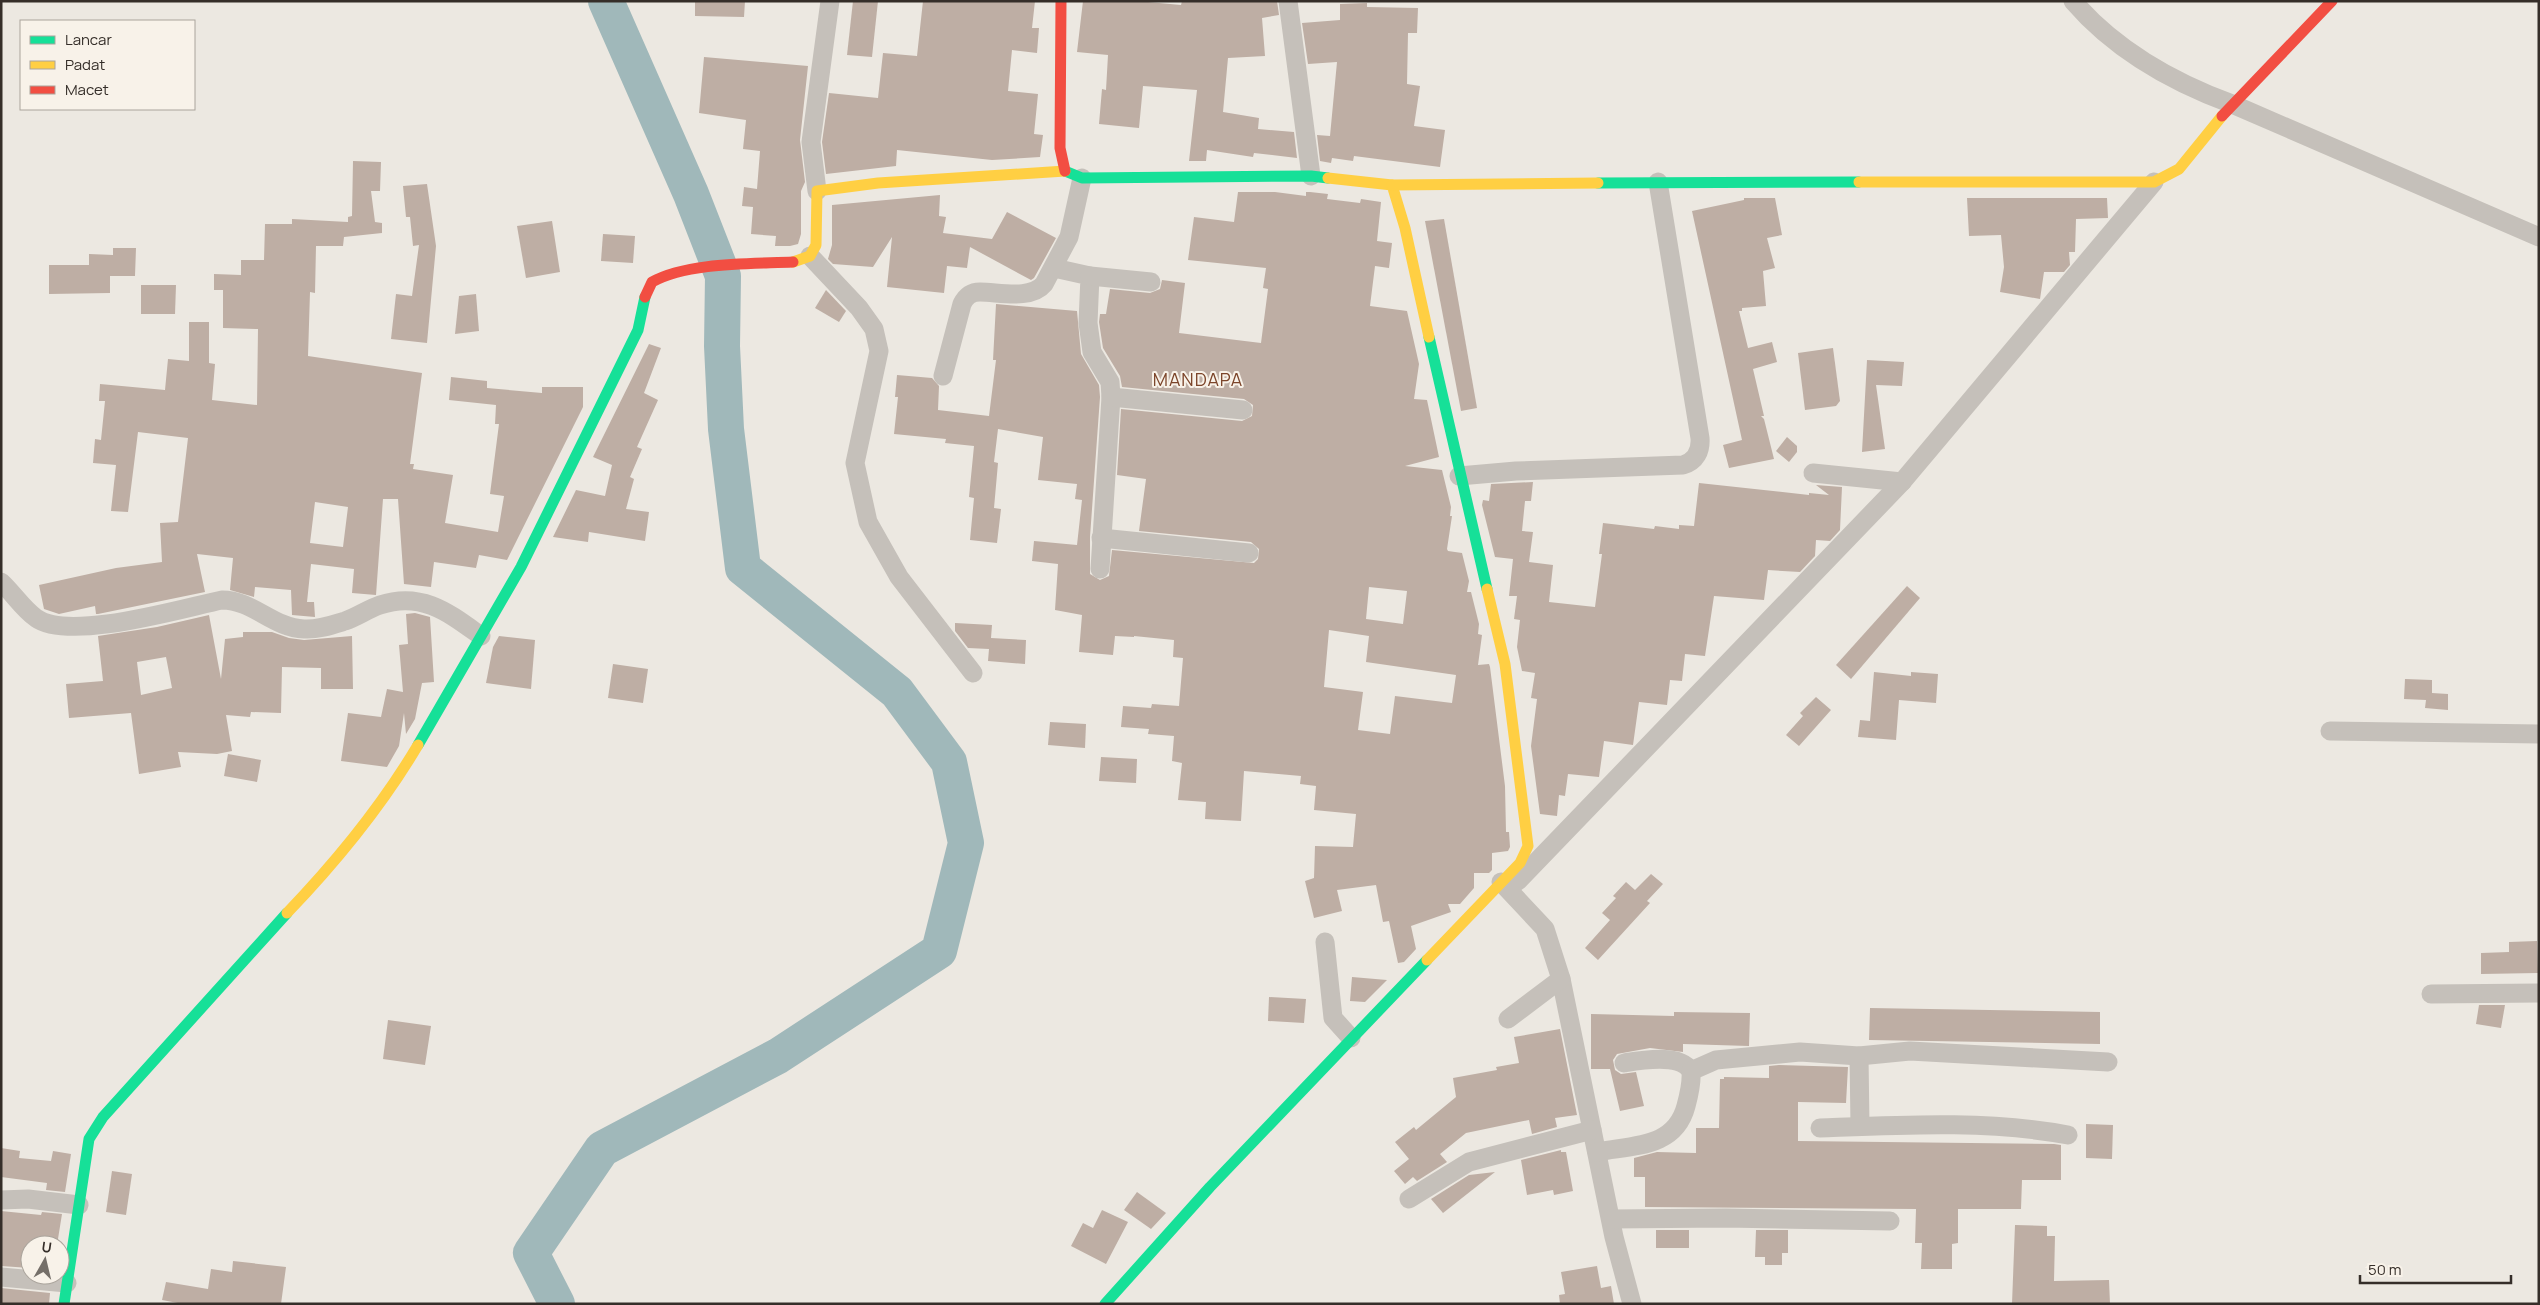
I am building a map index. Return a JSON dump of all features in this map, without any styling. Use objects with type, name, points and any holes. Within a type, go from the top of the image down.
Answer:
[{"type":"street","points":[[70,1269],[89,1139],[103,1117],[264,935],[305,894],[394,784],[522,567],[638,330],[648,288],[653,280],[683,271],[794,262],[810,256],[816,245],[817,191],[811,142],[830,1]]},
{"type":"street","points":[[1061,1],[1060,148],[1065,171]]},
{"type":"street","points":[[1288,1],[1311,176]]},
{"type":"street","points":[[2073,1],[2094,25],[2124,50],[2192,89],[2232,104],[2539,237]]},
{"type":"street","points":[[1105,1304],[1210,1187],[1351,1038],[1509,889],[1902,482],[2154,182],[2179,169],[2232,104],[2332,1]]},
{"type":"street","points":[[817,191],[878,183],[1065,171],[1082,178],[1311,176],[1392,185],[1658,182],[2154,182]]},
{"type":"street","points":[[943,376],[964,300],[973,292],[1028,294],[1044,284],[1069,237],[1082,178]]},
{"type":"street","points":[[1459,476],[1683,465],[1691,463],[1696,456],[1700,446],[1700,438],[1658,182]]},
{"type":"street","points":[[1392,185],[1405,228],[1459,476],[1505,664],[1528,846],[1509,889]]},
{"type":"street","points":[[810,256],[860,308],[874,329],[879,351],[855,464],[868,522],[899,576],[973,673]]},
{"type":"street","points":[[1054,268],[1090,276],[1151,282]]},
{"type":"street","points":[[1090,276],[1088,323],[1092,352],[1110,382],[1111,397],[1100,569]]},
{"type":"street","points":[[1111,397],[1243,410]]},
{"type":"street","points":[[1813,473],[1902,482]]},
{"type":"street","points":[[1101,538],[1249,553]]},
{"type":"street","points":[[1,582],[36,618],[49,624],[78,626],[122,623],[231,600],[246,604],[283,625],[304,629],[326,626],[354,618],[379,605],[404,600],[429,603],[482,636]]},
{"type":"street","points":[[2330,731],[2539,734]]},
{"type":"street","points":[[1509,889],[1545,930],[1561,979],[1611,1219],[1632,1304]]},
{"type":"street","points":[[1324,942],[1333,1018],[1351,1038]]},
{"type":"street","points":[[1508,1019],[1561,979]]},
{"type":"street","points":[[2431,994],[2539,994]]},
{"type":"street","points":[[1691,1071],[1709,1062],[1747,1055],[1800,1052],[1859,1056],[1910,1051],[2108,1062]]},
{"type":"street","points":[[1859,1056],[1860,1126]]},
{"type":"street","points":[[1624,1063],[1655,1058],[1677,1062],[1691,1071]]},
{"type":"street","points":[[1597,1152],[1658,1141],[1676,1130],[1684,1113],[1691,1071]]},
{"type":"street","points":[[1820,1128],[1945,1125],[2045,1131],[2068,1135]]},
{"type":"street","points":[[1409,1199],[1469,1162],[1592,1130]]},
{"type":"street","points":[[1,1200],[28,1199],[79,1205]]},
{"type":"street","points":[[1611,1219],[1890,1221]]},
{"type":"street","points":[[1,1278],[20,1279]]},
{"type":"street","points":[[64,1304],[68,1285]]},
{"type":"building","points":[[695,1],[745,1],[744,17],[695,16]]},
{"type":"building","points":[[853,1],[878,1],[872,57],[847,55]]},
{"type":"building","points":[[923,1],[1035,1],[1032,28],[1039,28],[1037,53],[1012,50],[1008,91],[1038,94],[1034,134],[1043,135],[1040,157],[992,160],[897,150],[896,166],[826,174],[822,142],[829,93],[878,98],[883,53],[917,56]]},
{"type":"building","points":[[1083,1],[1137,1],[1181,5],[1182,1],[1277,1],[1279,15],[1262,18],[1265,56],[1228,58],[1223,112],[1259,118],[1258,129],[1294,132],[1297,158],[1254,153],[1253,157],[1207,150],[1206,161],[1189,161],[1197,90],[1143,86],[1139,128],[1099,124],[1102,89],[1106,90],[1108,55],[1077,52]]},
{"type":"building","points":[[1367,3],[1367,7],[1418,8],[1417,33],[1408,33],[1407,84],[1420,86],[1414,126],[1445,130],[1440,167],[1354,156],[1353,161],[1332,158],[1331,163],[1320,161],[1317,135],[1330,136],[1337,62],[1308,64],[1302,23],[1340,20],[1340,4]]},
{"type":"building","points":[[704,57],[808,66],[800,140],[805,182],[801,191],[801,234],[798,244],[775,246],[776,236],[751,234],[753,207],[742,206],[744,187],[757,189],[760,151],[743,149],[746,120],[699,113]]},
{"type":"building","points":[[353,161],[381,162],[380,191],[371,191],[375,222],[382,223],[382,233],[344,237],[343,246],[316,246],[315,293],[310,292],[308,356],[422,373],[410,464],[414,464],[413,469],[453,475],[445,523],[498,532],[504,496],[490,494],[499,424],[495,424],[496,405],[449,400],[451,377],[487,381],[487,388],[542,393],[542,387],[583,387],[583,407],[507,560],[479,555],[476,568],[434,562],[431,587],[404,584],[398,499],[383,499],[376,595],[352,593],[354,569],[311,564],[307,602],[314,602],[315,617],[292,615],[291,590],[255,587],[254,597],[230,590],[233,558],[197,554],[205,592],[98,614],[96,614],[95,606],[59,614],[44,609],[39,585],[116,568],[162,562],[160,523],[178,522],[188,438],[138,432],[128,512],[111,511],[116,465],[93,463],[95,439],[101,440],[105,401],[99,401],[100,384],[165,390],[168,359],[189,361],[189,322],[209,322],[209,363],[215,364],[212,400],[257,405],[258,329],[223,328],[223,290],[214,290],[214,274],[241,275],[241,260],[264,260],[265,224],[292,224],[292,219],[348,222],[348,217],[352,216]],"holes":[[[315,502],[348,507],[343,547],[310,543]]]},
{"type":"building","points":[[427,184],[436,246],[427,343],[391,339],[396,294],[412,296],[419,245],[413,246],[410,217],[406,217],[403,186]]},
{"type":"building","points":[[1238,192],[1275,192],[1306,196],[1306,192],[1310,192],[1328,194],[1327,199],[1360,203],[1361,199],[1381,202],[1377,241],[1392,243],[1389,268],[1375,266],[1370,306],[1407,311],[1419,364],[1414,399],[1427,400],[1439,457],[1405,466],[1442,470],[1451,507],[1450,516],[1452,516],[1447,549],[1448,551],[1462,553],[1469,581],[1467,592],[1471,592],[1479,624],[1478,634],[1482,635],[1478,665],[1489,664],[1490,667],[1505,786],[1506,832],[1509,832],[1510,847],[1508,851],[1492,853],[1492,870],[1489,873],[1474,873],[1474,888],[1460,904],[1448,904],[1451,912],[1411,926],[1416,949],[1404,962],[1398,963],[1389,921],[1383,922],[1376,885],[1337,890],[1342,911],[1314,918],[1305,881],[1314,878],[1315,846],[1353,847],[1356,814],[1314,810],[1316,786],[1300,784],[1301,776],[1244,771],[1241,821],[1205,819],[1206,802],[1178,800],[1182,763],[1172,761],[1174,736],[1148,734],[1149,729],[1121,727],[1123,706],[1151,708],[1152,704],[1179,706],[1183,658],[1173,657],[1174,640],[1134,636],[1115,636],[1113,655],[1079,652],[1082,615],[1055,610],[1058,564],[1032,561],[1034,541],[1077,545],[1082,500],[1075,499],[1077,484],[1038,480],[1043,437],[998,429],[994,462],[998,463],[994,508],[1001,509],[997,543],[970,540],[974,498],[969,497],[974,446],[945,443],[946,439],[894,434],[898,397],[895,397],[897,375],[932,378],[939,386],[938,410],[989,416],[996,360],[993,360],[996,304],[1077,311],[1081,354],[1099,385],[1100,397],[1090,537],[1090,574],[1100,580],[1109,576],[1112,550],[1254,563],[1258,559],[1259,549],[1251,542],[1139,531],[1146,479],[1117,475],[1121,409],[1242,421],[1252,416],[1253,405],[1244,399],[1122,387],[1120,376],[1103,348],[1099,322],[1100,314],[1106,314],[1110,289],[1150,293],[1160,289],[1162,280],[1185,283],[1179,333],[1261,343],[1268,289],[1263,288],[1266,268],[1188,260],[1194,217],[1234,222]],"holes":[[[1369,587],[1407,591],[1403,624],[1366,619]],[[1329,630],[1369,636],[1366,662],[1456,675],[1452,703],[1395,696],[1390,734],[1358,730],[1363,692],[1324,687]]]},
{"type":"building","points":[[940,195],[939,216],[946,217],[943,233],[992,239],[1007,212],[1056,238],[1034,278],[1031,280],[970,247],[967,268],[947,266],[944,293],[887,287],[892,237],[873,267],[833,264],[828,259],[832,245],[832,205]]},
{"type":"building","points":[[1744,198],[1775,198],[1782,235],[1767,238],[1775,268],[1763,271],[1766,306],[1742,308],[1742,311],[1739,311],[1748,348],[1772,342],[1777,362],[1753,369],[1764,416],[1761,416],[1764,419],[1774,459],[1729,468],[1723,445],[1742,440],[1692,211],[1744,200]]},
{"type":"building","points":[[1967,198],[2107,198],[2108,218],[2076,219],[2075,252],[2069,252],[2070,265],[2064,272],[2044,272],[2040,299],[2000,292],[2004,267],[2001,235],[1969,236]]},
{"type":"building","points":[[1444,219],[1477,408],[1461,411],[1425,221]]},
{"type":"building","points":[[552,221],[560,272],[526,278],[517,226]]},
{"type":"building","points":[[603,234],[635,236],[633,263],[601,261]]},
{"type":"building","points":[[113,248],[136,248],[135,276],[110,276],[110,293],[49,294],[49,265],[89,265],[89,254],[113,255]]},
{"type":"building","points":[[141,285],[176,285],[175,314],[141,314]]},
{"type":"building","points":[[826,290],[846,311],[839,322],[815,308]]},
{"type":"building","points":[[476,294],[479,331],[455,334],[459,296]]},
{"type":"building","points":[[649,344],[661,348],[644,393],[658,400],[637,447],[642,449],[630,477],[634,479],[626,509],[649,512],[645,541],[589,532],[588,542],[553,537],[576,490],[605,496],[612,465],[593,457]]},
{"type":"building","points":[[1833,348],[1840,401],[1836,406],[1805,410],[1798,353]]},
{"type":"building","points":[[1867,360],[1904,362],[1902,386],[1876,385],[1885,449],[1862,452]]},
{"type":"building","points":[[1787,437],[1797,446],[1797,452],[1789,462],[1776,451]]},
{"type":"building","points":[[1533,482],[1531,501],[1525,501],[1522,531],[1533,532],[1529,562],[1553,565],[1549,602],[1595,607],[1602,554],[1599,554],[1603,523],[1654,529],[1655,526],[1679,529],[1679,525],[1694,526],[1699,483],[1809,495],[1809,493],[1829,495],[1816,485],[1842,487],[1840,530],[1830,541],[1816,540],[1815,556],[1800,572],[1768,570],[1764,600],[1714,596],[1705,656],[1685,654],[1682,681],[1670,680],[1667,705],[1639,702],[1633,745],[1604,741],[1599,777],[1568,774],[1565,796],[1559,795],[1557,816],[1540,814],[1531,746],[1537,699],[1531,698],[1535,673],[1522,671],[1517,647],[1520,620],[1514,619],[1517,596],[1509,596],[1513,559],[1495,557],[1482,505],[1483,500],[1489,501],[1491,484]]},
{"type":"building","points":[[1907,586],[1920,598],[1851,679],[1836,665]]},
{"type":"building","points":[[415,613],[430,617],[434,682],[422,683],[415,719],[406,734],[404,713],[399,746],[387,767],[341,761],[348,713],[381,717],[387,689],[403,692],[399,645],[408,644],[406,614]]},
{"type":"building","points":[[209,615],[221,679],[225,639],[243,637],[243,632],[272,632],[289,638],[304,640],[352,636],[353,689],[321,689],[321,668],[282,667],[281,713],[251,712],[250,717],[226,715],[232,751],[217,754],[178,752],[181,767],[139,774],[131,713],[69,718],[66,684],[103,681],[98,636],[157,627]],"holes":[[[166,657],[172,688],[141,695],[137,662]]]},
{"type":"building","points":[[955,623],[992,625],[991,638],[1026,640],[1025,664],[988,661],[989,649],[968,648],[955,631]]},
{"type":"building","points":[[499,636],[535,640],[531,689],[486,683],[493,647]]},
{"type":"building","points":[[613,664],[648,669],[643,703],[608,698]]},
{"type":"building","points":[[1874,672],[1911,676],[1911,672],[1938,674],[1936,703],[1899,700],[1896,740],[1858,737],[1860,720],[1870,721]]},
{"type":"building","points":[[2405,679],[2432,680],[2432,693],[2448,694],[2448,710],[2425,708],[2426,700],[2404,699]]},
{"type":"building","points":[[1816,697],[1831,710],[1799,746],[1786,735],[1803,716],[1800,713]]},
{"type":"building","points":[[1050,722],[1086,724],[1085,748],[1048,745]]},
{"type":"building","points":[[228,754],[261,760],[257,782],[224,776]]},
{"type":"building","points":[[1101,757],[1137,759],[1136,783],[1099,781]]},
{"type":"building","points":[[1651,874],[1663,884],[1647,901],[1650,903],[1598,960],[1585,948],[1610,920],[1602,913],[1616,898],[1613,896],[1626,882],[1635,890]]},
{"type":"building","points":[[2537,941],[2538,973],[2481,974],[2481,953],[2509,952],[2509,942]]},
{"type":"building","points":[[1352,977],[1387,980],[1365,1002],[1350,1001]]},
{"type":"building","points":[[1269,997],[1306,999],[1304,1023],[1268,1021]]},
{"type":"building","points":[[2479,1005],[2505,1005],[2501,1028],[2476,1024]]},
{"type":"building","points":[[1870,1008],[2100,1012],[2100,1044],[1869,1040]]},
{"type":"building","points":[[1674,1012],[1750,1013],[1749,1046],[1683,1044],[1683,1052],[1650,1048],[1617,1054],[1613,1060],[1615,1070],[1621,1074],[1636,1072],[1644,1106],[1620,1111],[1610,1069],[1591,1069],[1591,1014],[1674,1016]]},
{"type":"building","points":[[388,1020],[431,1026],[425,1065],[383,1059]]},
{"type":"building","points":[[1560,1029],[1577,1115],[1555,1118],[1557,1127],[1532,1134],[1529,1120],[1466,1133],[1440,1154],[1447,1162],[1417,1181],[1413,1177],[1405,1184],[1394,1171],[1409,1159],[1395,1142],[1414,1127],[1416,1130],[1456,1097],[1453,1078],[1497,1070],[1496,1067],[1519,1063],[1514,1037]]},
{"type":"building","points":[[1769,1066],[1848,1067],[1846,1103],[1798,1102],[1798,1141],[2061,1145],[2061,1180],[2022,1180],[2021,1209],[1958,1209],[1958,1243],[1952,1244],[1952,1269],[1921,1269],[1922,1243],[1915,1243],[1916,1209],[1645,1207],[1645,1177],[1634,1177],[1634,1158],[1657,1152],[1696,1153],[1696,1128],[1719,1128],[1720,1079],[1724,1079],[1724,1077],[1769,1078]]},
{"type":"building","points":[[2086,1124],[2113,1125],[2112,1159],[2086,1158]]},
{"type":"building","points":[[1,1148],[20,1151],[19,1158],[51,1161],[53,1151],[71,1154],[65,1192],[46,1190],[47,1183],[1,1177]]},
{"type":"building","points":[[1561,1150],[1561,1152],[1566,1152],[1573,1191],[1554,1195],[1553,1190],[1527,1195],[1521,1160]]},
{"type":"building","points":[[112,1171],[132,1174],[126,1215],[106,1212]]},
{"type":"building","points":[[1495,1172],[1443,1213],[1431,1199],[1469,1175]]},
{"type":"building","points":[[1137,1192],[1166,1213],[1151,1229],[1124,1210]]},
{"type":"building","points":[[1102,1210],[1128,1222],[1106,1264],[1071,1246],[1083,1223],[1093,1228]]},
{"type":"building","points":[[1,1211],[41,1215],[42,1212],[62,1214],[59,1235],[20,1235],[20,1267],[1,1266]]},
{"type":"building","points":[[2015,1225],[2047,1226],[2047,1236],[2055,1236],[2054,1281],[2109,1280],[2110,1304],[2012,1304]]},
{"type":"building","points":[[1656,1230],[1689,1230],[1689,1248],[1656,1248]]},
{"type":"building","points":[[1756,1230],[1788,1230],[1788,1253],[1782,1253],[1782,1265],[1765,1265],[1765,1257],[1755,1257]]},
{"type":"building","points":[[233,1261],[286,1267],[281,1304],[183,1304],[162,1300],[166,1282],[208,1289],[211,1269],[232,1272]]},
{"type":"building","points":[[1597,1266],[1601,1288],[1611,1286],[1614,1304],[1560,1304],[1559,1295],[1565,1294],[1561,1272]]},
{"type":"building","points":[[1,1288],[50,1293],[49,1304],[1,1304]]},
{"type":"waterway","points":[[557,1304],[531,1253],[602,1149],[778,1056],[939,951],[966,843],[949,762],[897,692],[743,568],[726,429],[722,346],[723,276],[691,194],[606,1]]},
{"type":"traffic: fast","points":[[1065,171],[1082,178],[1311,176],[1328,178]]},
{"type":"traffic: fast","points":[[1598,183],[1859,182]]},
{"type":"traffic: fast","points":[[418,745],[521,567],[638,330],[645,297]]},
{"type":"traffic: fast","points":[[1429,337],[1487,589]]},
{"type":"traffic: fast","points":[[64,1304],[89,1139],[103,1117],[287,913]]},
{"type":"traffic: fast","points":[[1105,1304],[1210,1187],[1427,960]]},
{"type":"traffic: slow","points":[[1859,182],[2154,182],[2179,169],[2222,116]]},
{"type":"traffic: slow","points":[[793,262],[810,256],[816,245],[817,191],[878,183],[1065,171]]},
{"type":"traffic: slow","points":[[1328,178],[1392,185],[1405,228],[1429,337]]},
{"type":"traffic: slow","points":[[1392,185],[1598,183]]},
{"type":"traffic: slow","points":[[1427,960],[1520,863],[1528,846],[1505,664],[1487,589]]},
{"type":"traffic: slow","points":[[287,913],[357,833],[418,745]]},
{"type":"traffic: jam","points":[[1061,1],[1060,148],[1065,171]]},
{"type":"traffic: jam","points":[[2222,116],[2332,1]]},
{"type":"traffic: jam","points":[[645,297],[652,282],[667,275],[683,271],[720,265],[793,262]]},
{"type":"district","name":"MANDAPA","points":[[1198,379]]}]
